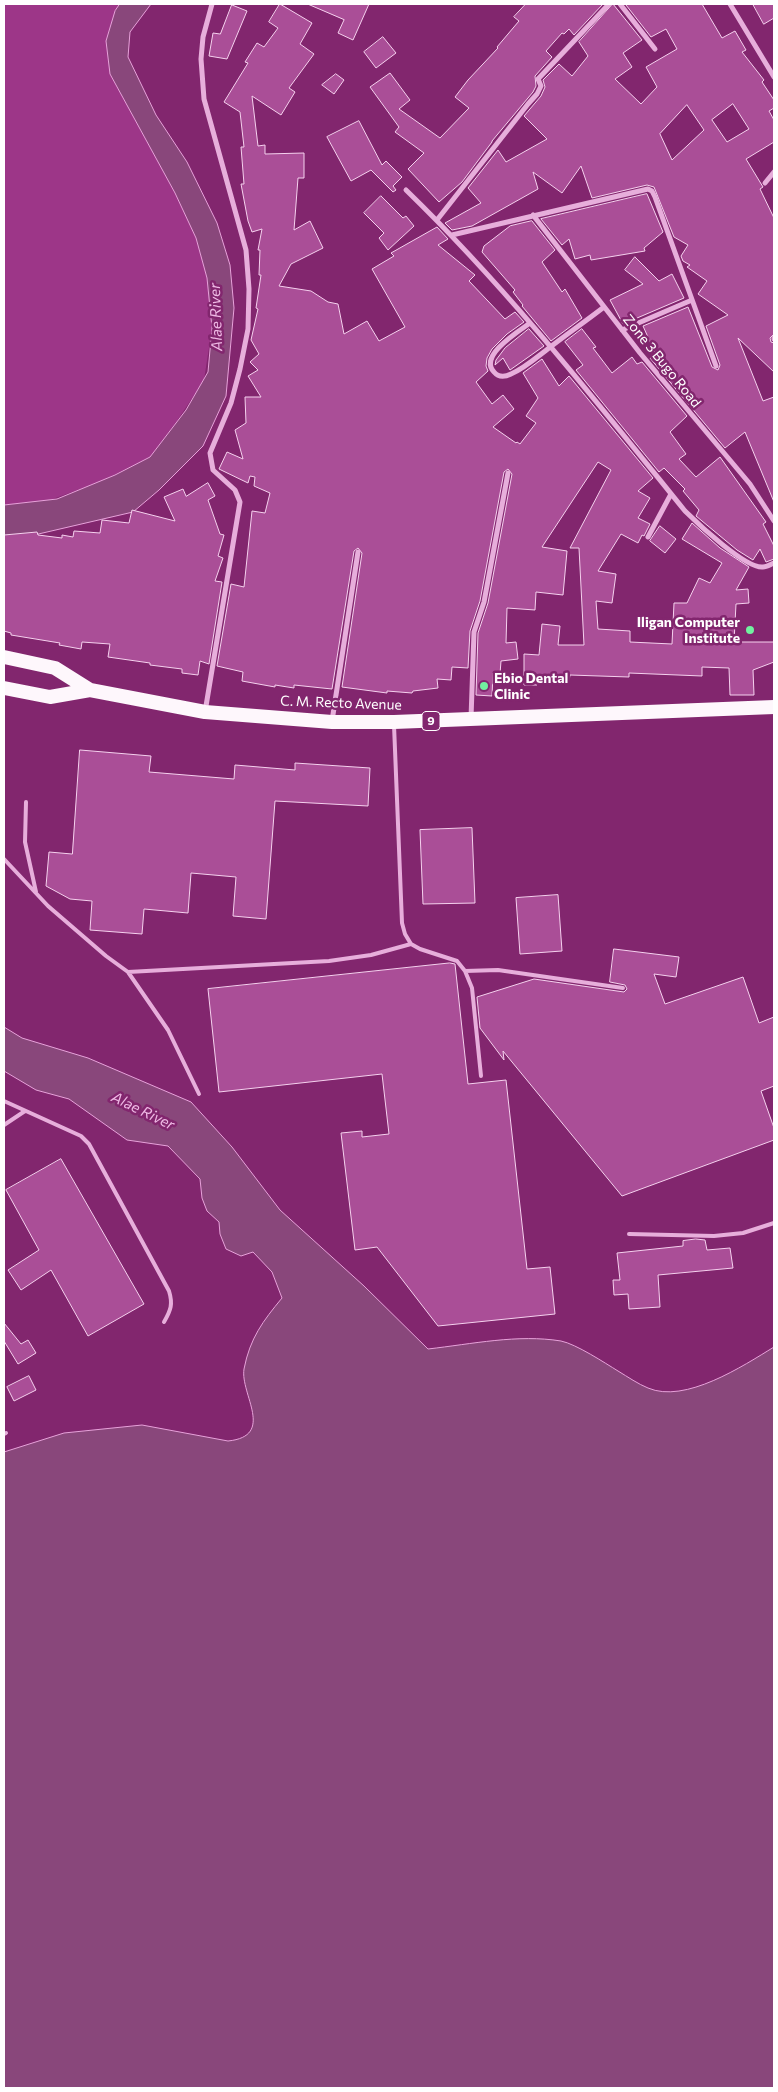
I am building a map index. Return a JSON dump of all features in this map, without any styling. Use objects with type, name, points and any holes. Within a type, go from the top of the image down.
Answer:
[{"type":"highway","name":"C. M. Recto Avenue","points":[[4,657],[55,668],[90,690]]},
{"type":"highway","name":"C. M. Recto Avenue","points":[[4,688],[50,697],[90,690],[205,712],[332,722],[394,722],[774,707]]},
{"type":"street","points":[[205,712],[240,502],[235,490],[213,470],[210,453],[231,403],[240,369],[248,329],[249,290],[246,250],[203,94],[201,59],[212,4]]},
{"type":"street","points":[[437,220],[537,94],[541,86],[538,79],[609,4]]},
{"type":"street","points":[[620,4],[655,50]]},
{"type":"street","points":[[730,4],[774,77]]},
{"type":"street","points":[[765,183],[774,172]]},
{"type":"street","points":[[452,235],[648,189],[654,197],[716,366]]},
{"type":"street","points":[[406,190],[452,235],[530,322],[671,494],[698,524],[739,557],[763,567],[774,562]]},
{"type":"street","name":"Zone 3 Bugo Road","points":[[532,215],[604,308],[750,484],[774,521]]},
{"type":"street","points":[[622,330],[692,300]]},
{"type":"street","points":[[530,322],[496,350],[490,364],[492,370],[500,377],[513,374],[604,308]]},
{"type":"street","points":[[471,719],[474,632],[484,602],[508,473]]},
{"type":"street","points":[[648,537],[671,494]]},
{"type":"street","points":[[332,722],[358,552]]},
{"type":"lane","points":[[394,722],[402,923],[405,934],[411,944],[420,949],[457,961],[465,971],[472,988],[481,1076]]},
{"type":"lane","points":[[26,802],[24,842],[37,894]]},
{"type":"lane","points":[[4,860],[48,906],[106,956],[128,972],[168,1030],[199,1094]]},
{"type":"lane","points":[[128,972],[329,962],[371,955],[411,944]]},
{"type":"lane","points":[[465,971],[498,970],[623,988]]},
{"type":"lane","points":[[4,1101],[81,1136],[89,1144],[169,1291],[172,1303],[164,1322]]},
{"type":"lane","points":[[4,1125],[25,1111]]},
{"type":"lane","points":[[629,1234],[714,1236],[743,1234],[774,1223]]},
{"type":"shaded area","points":[[4,4],[121,4],[110,74],[175,193],[196,238],[207,278],[212,328],[204,380],[150,457],[100,482],[50,500],[4,505]]},
{"type":"water","name":"Alae River","points":[[120,4],[151,4],[130,32],[128,57],[156,115],[187,162],[217,223],[230,265],[234,308],[226,396],[203,446],[159,490],[133,512],[4,542],[4,505],[57,499],[115,475],[150,457],[186,410],[208,372],[212,328],[207,278],[196,238],[175,193],[110,74],[106,41],[115,11]]},
{"type":"water","name":"Alae River","points":[[4,1027],[22,1038],[88,1058],[191,1102],[232,1147],[280,1210],[364,1286],[428,1349],[512,1339],[561,1341],[582,1350],[648,1388],[663,1392],[679,1391],[713,1381],[774,1347],[774,2088],[4,2088],[4,1452],[64,1433],[142,1425],[228,1441],[242,1437],[250,1431],[253,1423],[253,1412],[244,1379],[247,1358],[258,1330],[282,1298],[272,1272],[253,1252],[241,1256],[226,1249],[220,1234],[219,1222],[207,1211],[202,1198],[200,1179],[168,1146],[127,1140],[69,1099],[36,1090],[4,1071]]},
{"type":"building","points":[[280,4],[312,23],[300,44],[314,54],[289,88],[295,92],[281,115],[252,96],[258,146],[265,145],[265,154],[304,153],[304,178],[298,178],[294,230],[310,221],[323,248],[291,264],[279,286],[311,291],[328,302],[338,304],[344,334],[367,321],[379,341],[405,327],[372,269],[394,256],[391,253],[437,227],[448,239],[438,245],[475,275],[469,281],[505,319],[515,312],[524,322],[507,334],[492,349],[487,358],[486,366],[488,371],[476,382],[492,404],[503,395],[514,409],[493,427],[520,444],[536,423],[526,416],[538,398],[523,373],[542,359],[559,386],[569,376],[653,478],[638,491],[650,498],[638,518],[650,524],[644,536],[642,535],[638,543],[621,534],[598,571],[616,574],[612,603],[596,601],[598,629],[630,631],[630,642],[672,644],[674,603],[687,603],[699,578],[710,583],[722,563],[682,539],[692,523],[720,548],[749,567],[736,590],[748,589],[749,603],[736,604],[734,642],[774,642],[774,662],[753,670],[754,695],[730,695],[729,668],[702,667],[702,676],[629,673],[629,677],[570,675],[569,681],[558,680],[557,683],[537,682],[537,685],[524,685],[524,654],[539,655],[542,624],[560,626],[558,645],[584,645],[579,548],[570,548],[611,470],[598,462],[542,547],[567,551],[563,595],[536,592],[535,610],[507,608],[506,643],[516,642],[518,659],[501,661],[500,674],[493,673],[492,696],[476,695],[478,633],[488,603],[512,474],[508,469],[504,472],[480,601],[470,631],[468,668],[452,667],[451,680],[437,679],[438,688],[413,691],[412,693],[387,691],[387,693],[342,687],[362,553],[358,548],[354,551],[332,689],[294,685],[294,688],[275,685],[275,687],[242,681],[243,672],[217,666],[231,584],[244,587],[252,511],[265,513],[270,493],[254,486],[255,477],[250,476],[248,483],[219,469],[227,452],[243,459],[235,430],[246,423],[245,397],[261,397],[248,376],[258,370],[250,362],[259,354],[251,340],[258,309],[256,308],[261,275],[259,275],[260,250],[258,250],[262,229],[252,232],[241,184],[244,184],[241,147],[244,147],[240,112],[224,102],[248,63],[245,62],[257,43],[264,47],[278,28],[269,22]]},
{"type":"building","points":[[308,4],[369,4],[353,40],[338,33],[344,20]]},
{"type":"building","points":[[526,4],[603,4],[574,35],[569,29],[564,34],[562,33],[546,51],[552,57],[535,76],[536,86],[533,92],[492,141],[462,182],[439,202],[408,169],[424,153],[395,132],[399,127],[370,87],[390,73],[410,100],[399,109],[440,138],[469,108],[455,97],[519,21],[514,17]]},
{"type":"building","points":[[613,4],[642,40],[623,53],[632,67],[615,79],[641,104],[657,87],[646,67],[677,49],[666,29],[651,37],[626,5],[702,4],[722,38],[735,31],[746,50],[742,52],[764,80],[762,82],[774,100],[774,108],[769,111],[774,120],[774,142],[746,159],[763,187],[760,189],[774,218],[774,334],[770,338],[771,342],[774,343],[774,372],[738,338],[763,401],[774,397],[774,502],[745,432],[725,448],[650,358],[656,355],[643,326],[688,307],[712,367],[718,370],[720,365],[706,326],[728,315],[698,294],[707,281],[687,267],[690,265],[683,261],[681,256],[688,245],[674,237],[654,187],[647,185],[592,198],[581,166],[562,193],[533,172],[538,189],[472,226],[452,230],[445,223],[481,203],[468,188],[498,150],[506,162],[547,139],[524,116],[541,96],[545,87],[543,80],[559,64],[572,76],[588,56],[579,42]],"holes":[[[733,104],[749,129],[727,142],[712,120]],[[687,105],[704,130],[672,160],[660,134]]]},
{"type":"building","points":[[753,4],[774,4],[774,18],[764,24]]},
{"type":"building","points":[[232,5],[247,11],[227,59],[209,56],[213,33],[220,34]]},
{"type":"building","points":[[383,37],[396,53],[376,68],[364,52]]},
{"type":"building","points":[[336,74],[344,80],[334,94],[322,85]]},
{"type":"building","points":[[359,121],[382,165],[386,161],[402,177],[393,186],[396,190],[393,192],[371,170],[351,181],[327,137]]},
{"type":"building","points":[[647,194],[663,232],[644,248],[645,251],[591,260],[590,255],[575,259],[569,239],[562,245],[541,219]]},
{"type":"building","points":[[381,196],[403,218],[406,216],[414,226],[388,250],[379,238],[384,233],[364,213]]},
{"type":"building","points":[[532,221],[555,250],[542,262],[562,292],[565,289],[582,318],[551,341],[522,306],[513,292],[515,290],[482,252],[484,246],[510,226]]},
{"type":"building","points":[[635,257],[659,281],[672,274],[684,298],[623,324],[610,300],[643,284],[625,270]]},
{"type":"building","points":[[529,329],[544,346],[510,370],[503,358],[495,365],[496,360],[505,348]]},
{"type":"building","points":[[582,329],[596,347],[593,348],[612,373],[632,357],[637,364],[642,362],[687,416],[670,432],[686,454],[679,459],[696,477],[720,457],[766,522],[763,524],[774,546],[774,559],[766,562],[760,549],[753,560],[737,550],[696,516],[699,510],[683,491],[685,489],[664,468],[659,472],[576,370],[583,365],[565,342]]},
{"type":"building","points":[[208,483],[215,496],[208,500],[220,534],[224,535],[218,556],[223,558],[215,581],[222,582],[209,664],[200,661],[198,675],[182,673],[182,669],[108,657],[110,644],[82,642],[81,649],[59,645],[60,643],[11,635],[11,633],[4,631],[4,535],[37,532],[38,535],[62,538],[62,535],[73,537],[74,531],[100,533],[102,520],[129,523],[132,510],[175,521],[164,497],[183,489],[186,496]]},
{"type":"building","points":[[660,526],[676,539],[665,553],[650,541]]},
{"type":"building","points":[[80,750],[151,756],[149,772],[234,779],[235,765],[295,770],[295,763],[370,768],[368,806],[275,801],[266,919],[233,916],[236,877],[191,873],[188,913],[144,909],[142,934],[90,930],[92,901],[70,899],[46,886],[49,852],[72,854]]},
{"type":"building","points":[[472,828],[475,903],[423,904],[420,830]]},
{"type":"building","points":[[558,895],[562,951],[520,954],[516,898]]},
{"type":"building","points":[[614,949],[679,957],[676,977],[654,974],[665,1004],[743,977],[759,1023],[774,1017],[774,1086],[761,1091],[774,1128],[774,1140],[622,1196],[503,1051],[504,1060],[480,1028],[477,997],[534,979],[624,992],[627,989],[625,985],[610,982]]},
{"type":"building","points":[[455,964],[468,1084],[506,1080],[527,1269],[550,1267],[555,1314],[438,1326],[377,1247],[355,1250],[341,1133],[362,1131],[362,1137],[389,1134],[382,1074],[219,1092],[208,989]]},
{"type":"building","points":[[61,1159],[144,1304],[88,1336],[51,1270],[21,1290],[8,1270],[39,1250],[6,1190]]},
{"type":"building","points":[[705,1240],[707,1250],[730,1248],[733,1268],[658,1275],[660,1307],[629,1309],[628,1294],[614,1295],[613,1280],[620,1280],[617,1253],[683,1246],[683,1241]]},
{"type":"building","points":[[4,1323],[21,1344],[28,1340],[36,1353],[18,1364],[4,1341]]},
{"type":"building","points":[[29,1376],[36,1390],[14,1401],[7,1387]]},
{"type":"place","name":"Iligan Computer Institute","points":[[750,630]]},
{"type":"place","name":"Ebio Dental Clinic","points":[[484,686]]}]
